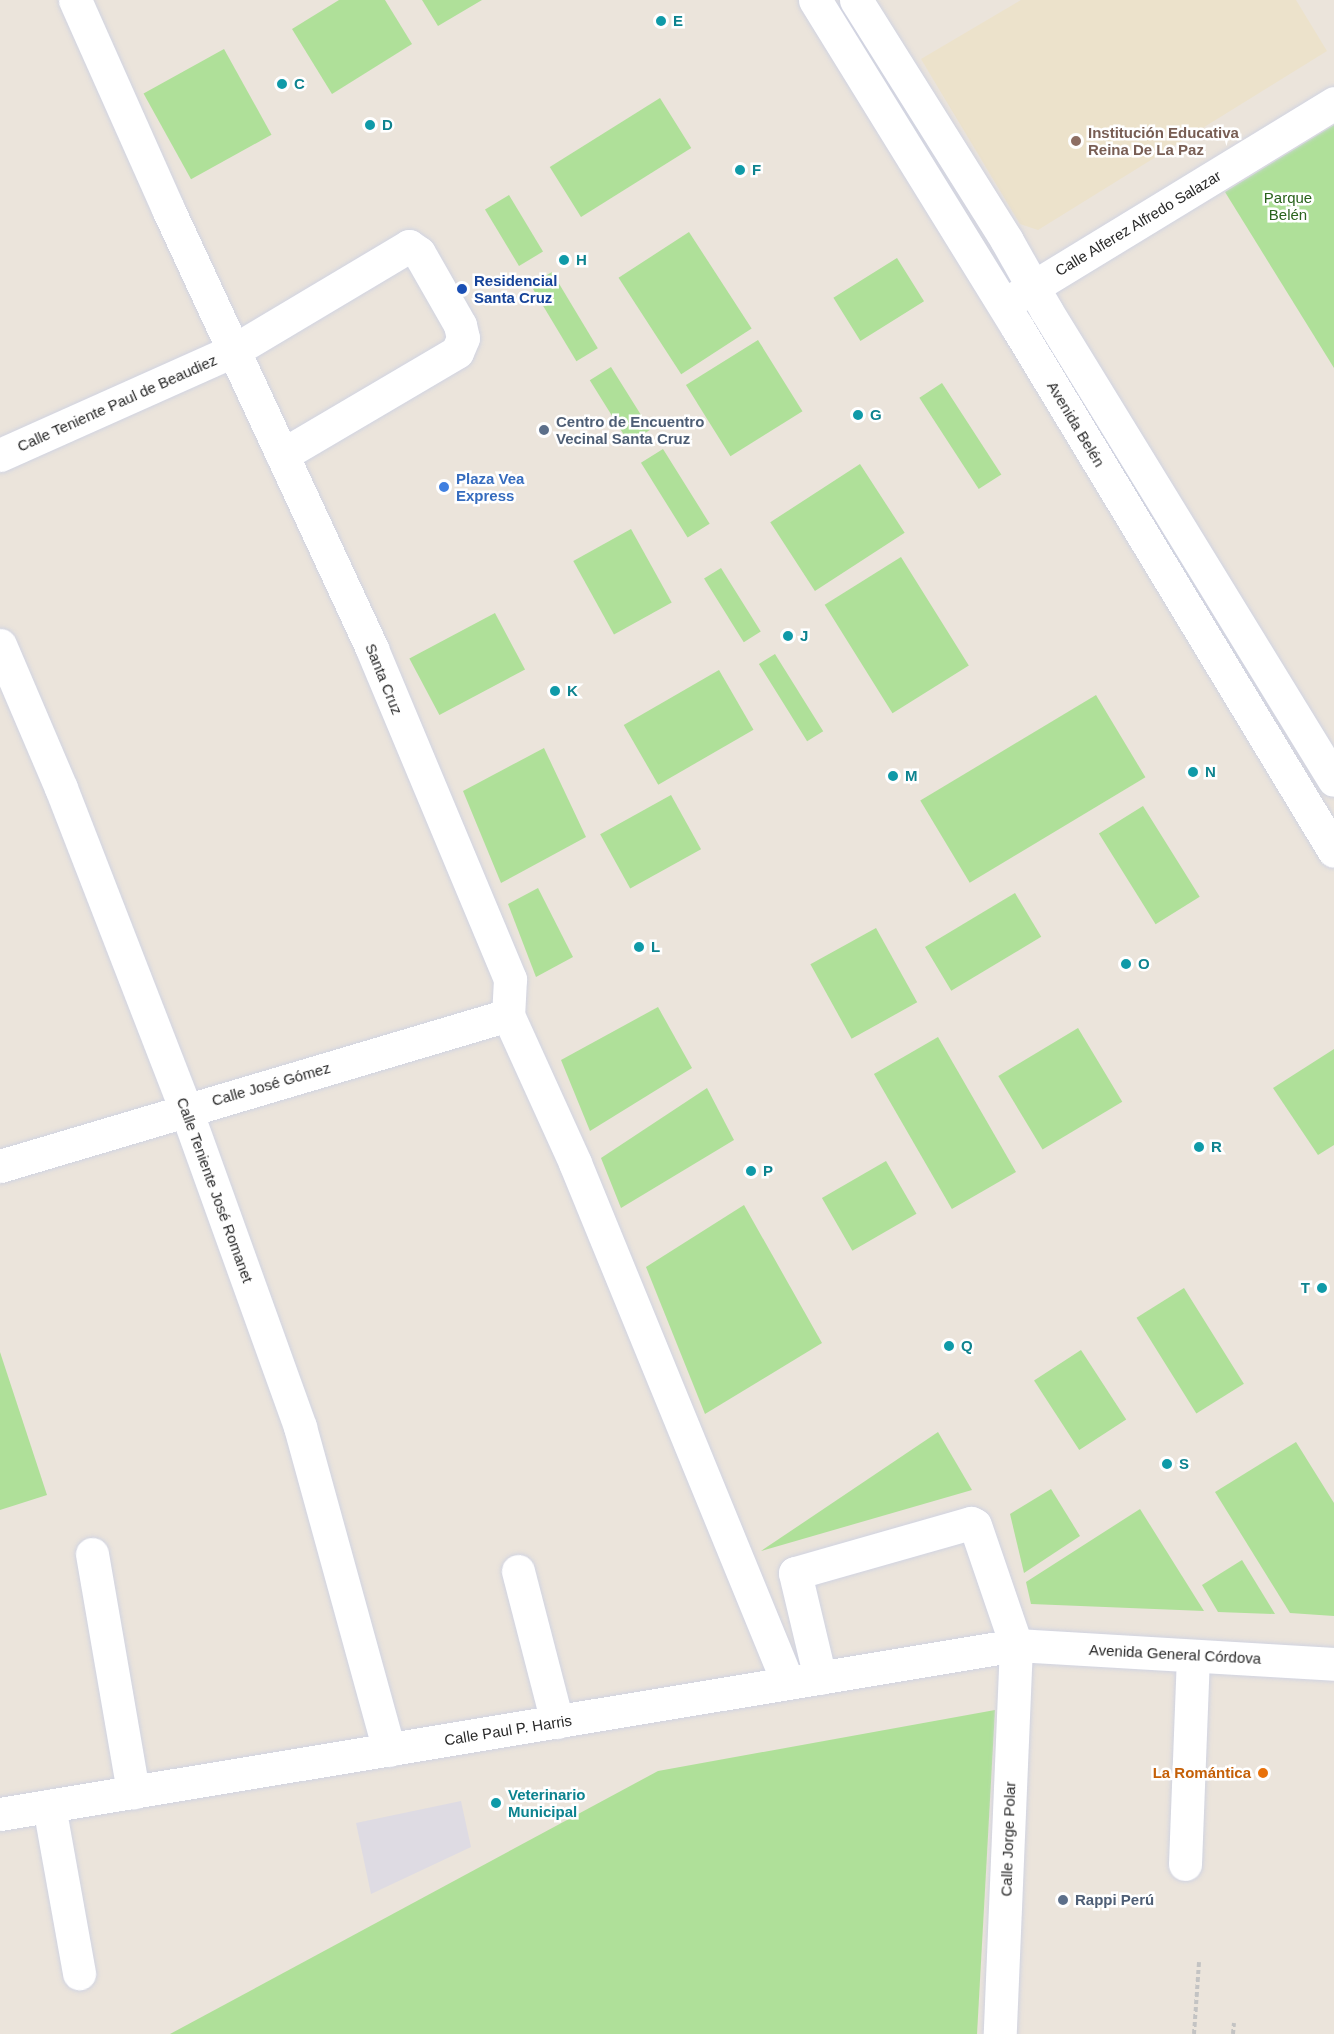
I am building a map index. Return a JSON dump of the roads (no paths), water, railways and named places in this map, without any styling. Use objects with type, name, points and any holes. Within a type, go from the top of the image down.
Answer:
[{"type":"street","name":"Santa Cruz","points":[[75,0],[233,351],[372,649],[510,979],[508,1015]]},
{"type":"street","name":"Avenida Belén","points":[[815,0],[1004,305],[1334,851]]},
{"type":"street","points":[[856,0],[1334,780]]},
{"type":"street","name":"Calle Alferez Alfredo Salazar","points":[[1004,305],[1334,103]]},
{"type":"street","name":"Calle Teniente Paul de Beaudiez","points":[[0,455],[233,351],[410,246],[419,253],[460,325],[463,338],[457,352],[282,455]]},
{"type":"street","name":"Calle Teniente José Romanet","points":[[0,645],[62,788],[186,1110],[300,1427],[389,1750]]},
{"type":"street","points":[[508,1015],[804,1681]]},
{"type":"street","name":"Calle José Gómez","points":[[0,1166],[508,1015]]},
{"type":"street","points":[[804,1681],[795,1573],[971,1523],[975,1524],[1016,1645]]},
{"type":"street","points":[[92,1554],[133,1792]]},
{"type":"street","points":[[518,1571],[557,1722]]},
{"type":"street","name":"Calle Paul P. Harris","points":[[0,1814],[1016,1645]]},
{"type":"street","name":"Avenida General Córdova","points":[[1016,1645],[1334,1664]]},
{"type":"street","name":"Calle Jorge Polar","points":[[1000,2034],[1016,1645]]},
{"type":"street","points":[[1185,1864],[1193,1656]]},
{"type":"street","points":[[49,1806],[79,1973]]},
{"type":"place","name":"E","points":[[661,21]]},
{"type":"place","name":"C","points":[[282,84]]},
{"type":"place","name":"D","points":[[370,125]]},
{"type":"place","name":"Institución Educativa Reina De La Paz","points":[[1076,141]]},
{"type":"place","name":"F","points":[[740,170]]},
{"type":"place","name":"H","points":[[564,260]]},
{"type":"place","name":"Residencial Santa Cruz","points":[[462,289]]},
{"type":"place","name":"G","points":[[858,415]]},
{"type":"place","name":"Centro de Encuentro Vecinal Santa Cruz","points":[[544,430]]},
{"type":"place","name":"Plaza Vea Express","points":[[444,487]]},
{"type":"place","name":"J","points":[[788,636]]},
{"type":"place","name":"K","points":[[555,691]]},
{"type":"place","name":"N","points":[[1193,772]]},
{"type":"place","name":"M","points":[[893,776]]},
{"type":"place","name":"L","points":[[639,947]]},
{"type":"place","name":"O","points":[[1126,964]]},
{"type":"place","name":"R","points":[[1199,1147]]},
{"type":"place","name":"P","points":[[751,1171]]},
{"type":"place","name":"T","points":[[1322,1288]]},
{"type":"place","name":"Q","points":[[949,1346]]},
{"type":"place","name":"S","points":[[1167,1464]]},
{"type":"place","name":"La Romántica","points":[[1263,1773]]},
{"type":"place","name":"Veterinario Municipal","points":[[496,1803]]},
{"type":"place","name":"Rappi Perú","points":[[1063,1900]]},
{"type":"park label","name":"Parque Belén","points":[[1288,206]]}]
